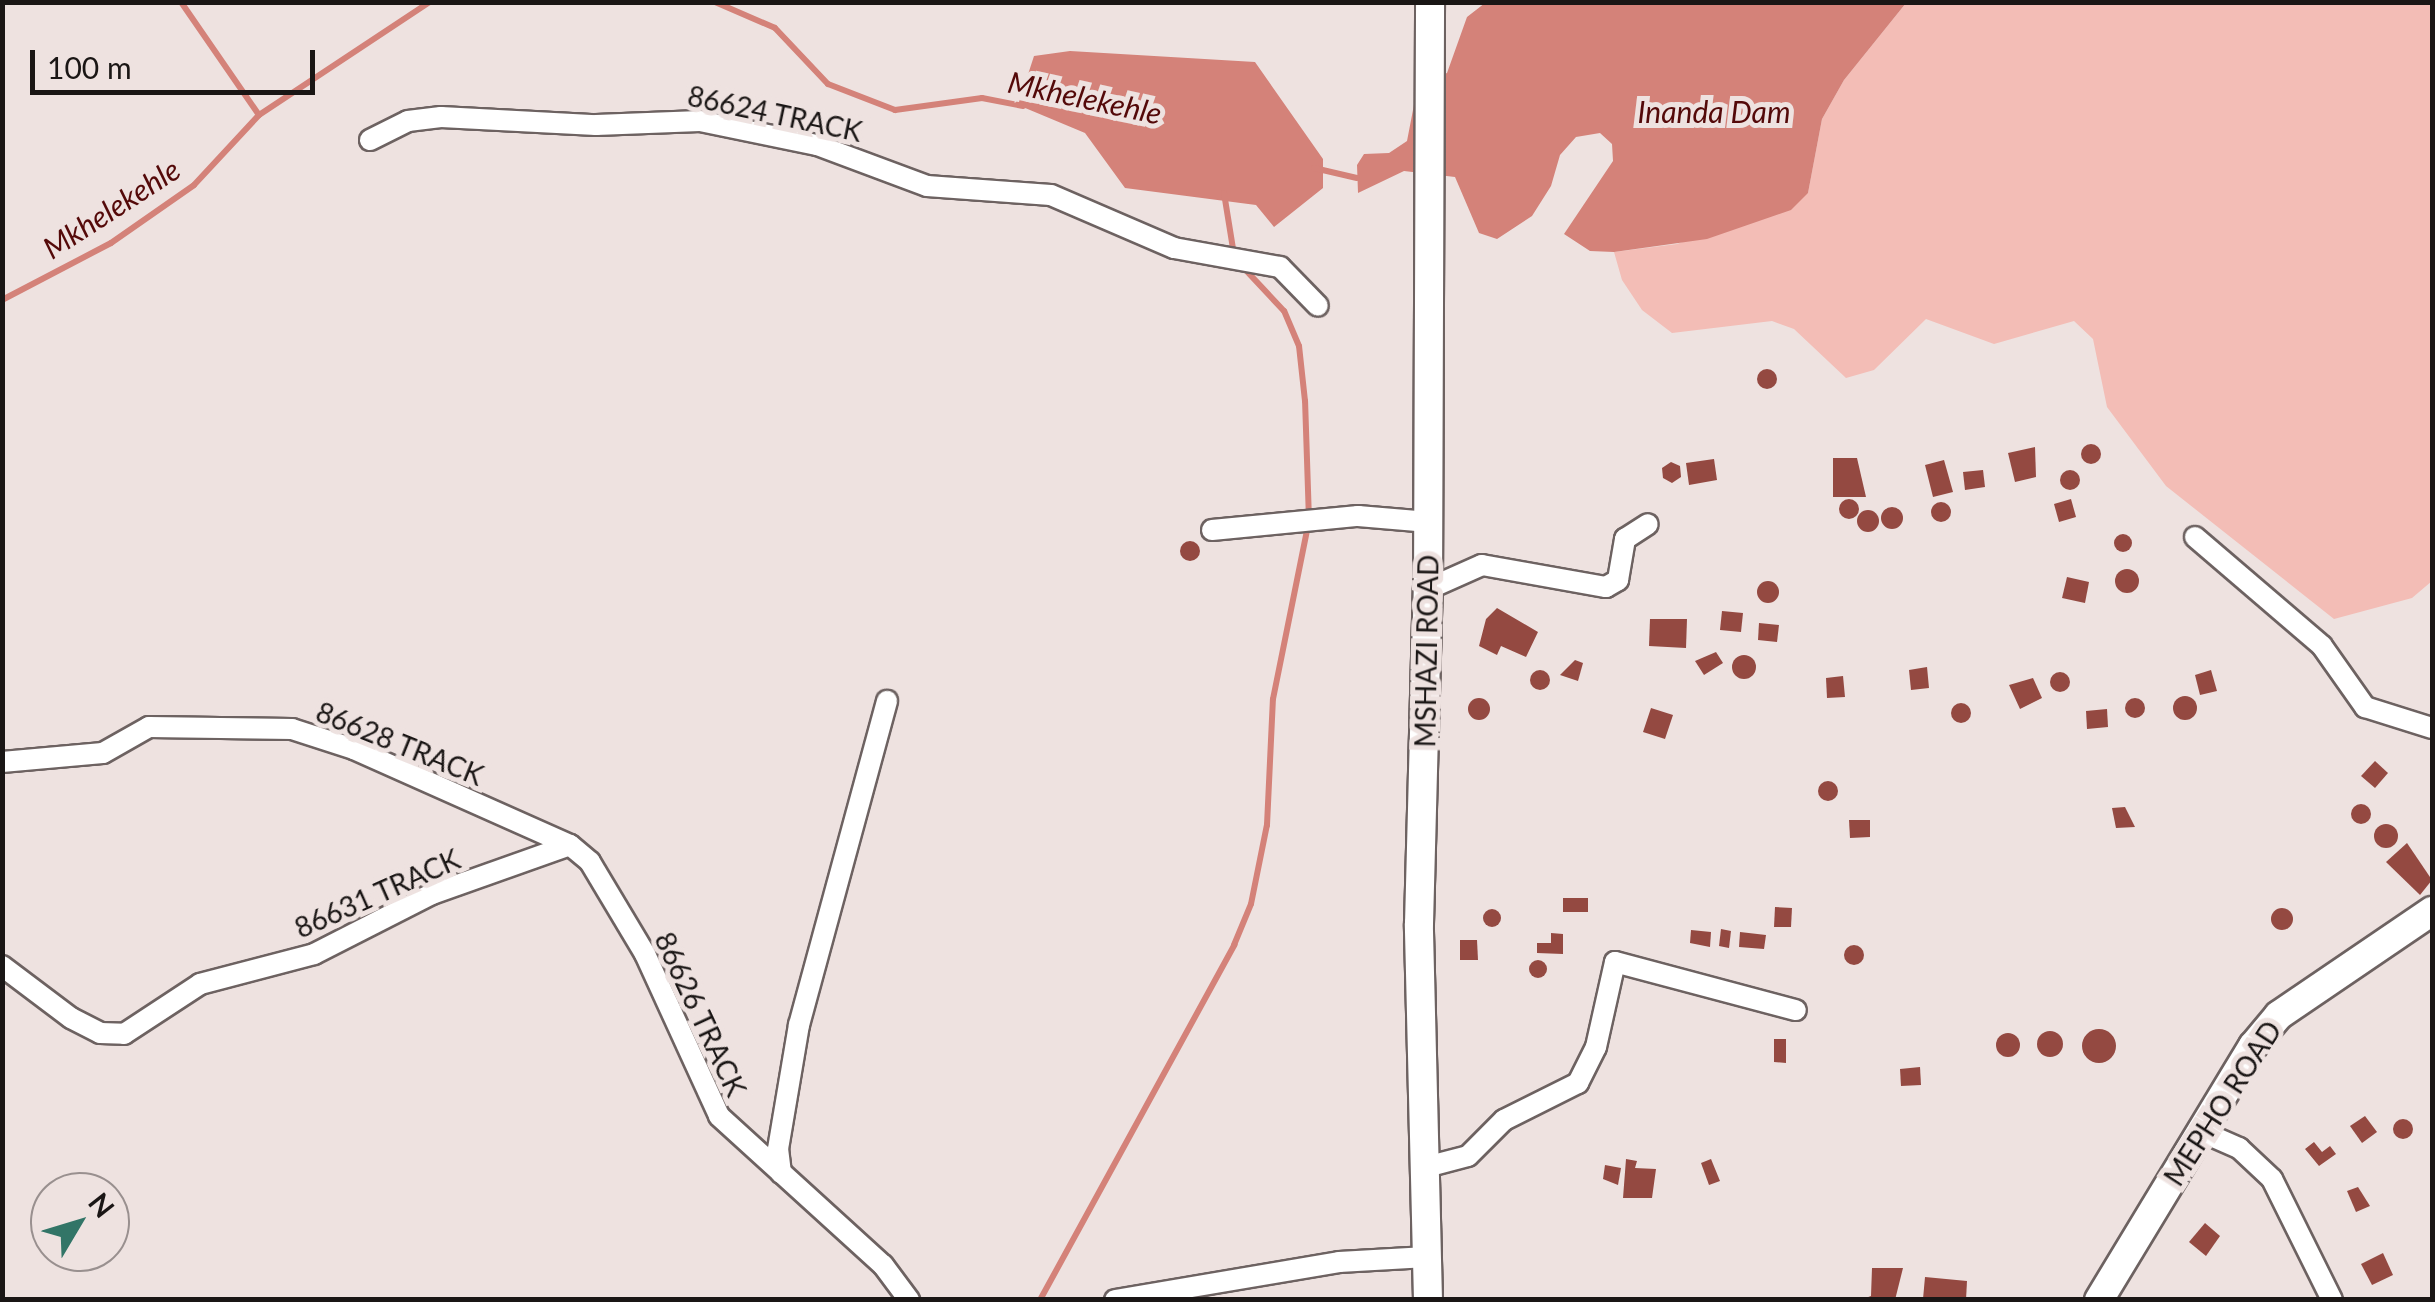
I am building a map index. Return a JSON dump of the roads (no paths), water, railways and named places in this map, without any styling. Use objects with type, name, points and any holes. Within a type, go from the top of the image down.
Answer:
[{"type":"street","name":"MSHAZI ROAD","points":[[1428,1300],[1419,924],[1429,522],[1430,14]]},
{"type":"street","name":"86624 TRACK","points":[[370,140],[408,121],[441,117],[596,125],[700,121],[817,145],[927,186],[1051,196],[1174,248],[1280,267],[1318,306]]},
{"type":"street","points":[[1212,530],[1358,516],[1429,522]]},
{"type":"street","points":[[1428,588],[1482,565],[1613,585],[1625,538],[1648,524]]},
{"type":"street","points":[[2195,536],[2322,646],[2365,706],[2432,728]]},
{"type":"street","points":[[781,1173],[780,1131],[806,1003],[887,701]]},
{"type":"street","name":"86628 TRACK","points":[[2,762],[84,757],[135,732],[168,725],[292,728],[354,748],[570,845],[590,862]]},
{"type":"street","name":"86631 TRACK","points":[[2,966],[70,1018],[100,1033],[124,1034],[200,984],[314,954],[432,894],[570,845]]},
{"type":"street","name":"86626 TRACK","points":[[590,862],[645,954],[704,1095],[744,1145],[883,1265],[909,1300]]},
{"type":"street","name":"MEPHO ROAD","points":[[2099,1300],[2200,1131],[2279,1015],[2432,911]]},
{"type":"street","points":[[1426,1167],[1468,1156],[1504,1120],[1578,1083],[1596,1047],[1615,962],[1796,1010]]},
{"type":"street","points":[[2200,1131],[2239,1148],[2272,1179],[2332,1300]]},
{"type":"street","points":[[1115,1300],[1340,1262],[1427,1257]]},
{"type":"water","name":"Inanda Dam","points":[[1485,3],[1906,3],[1844,80],[1822,119],[1808,193],[1791,210],[1707,239],[1614,252],[1590,251],[1564,234],[1613,161],[1612,144],[1600,133],[1576,137],[1560,155],[1551,186],[1532,216],[1497,239],[1479,233],[1455,177],[1404,171],[1358,193],[1357,165],[1364,154],[1389,153],[1407,141],[1418,84],[1447,73],[1467,17]]},
{"type":"water","points":[[1070,51],[1255,62],[1323,159],[1323,188],[1274,227],[1256,205],[1125,188],[1085,133],[1018,105],[1034,56]]},
{"type":"waterway","points":[[181,2],[259,115]]},
{"type":"waterway","name":"Mkhelekehle","points":[[2,300],[111,243],[194,185],[259,115],[430,2]]},
{"type":"waterway","name":"Mkhelekehle","points":[[715,2],[775,28],[828,84],[895,110],[982,98],[1023,106]]},
{"type":"waterway","name":"Mkhelekehle","points":[[1314,168],[1357,178]]},
{"type":"waterway","points":[[1224,193],[1234,255]]},
{"type":"waterway","points":[[1040,1300],[1234,945],[1251,904],[1267,825],[1273,699],[1309,520],[1305,401],[1299,346],[1284,311],[1241,265]]}]
